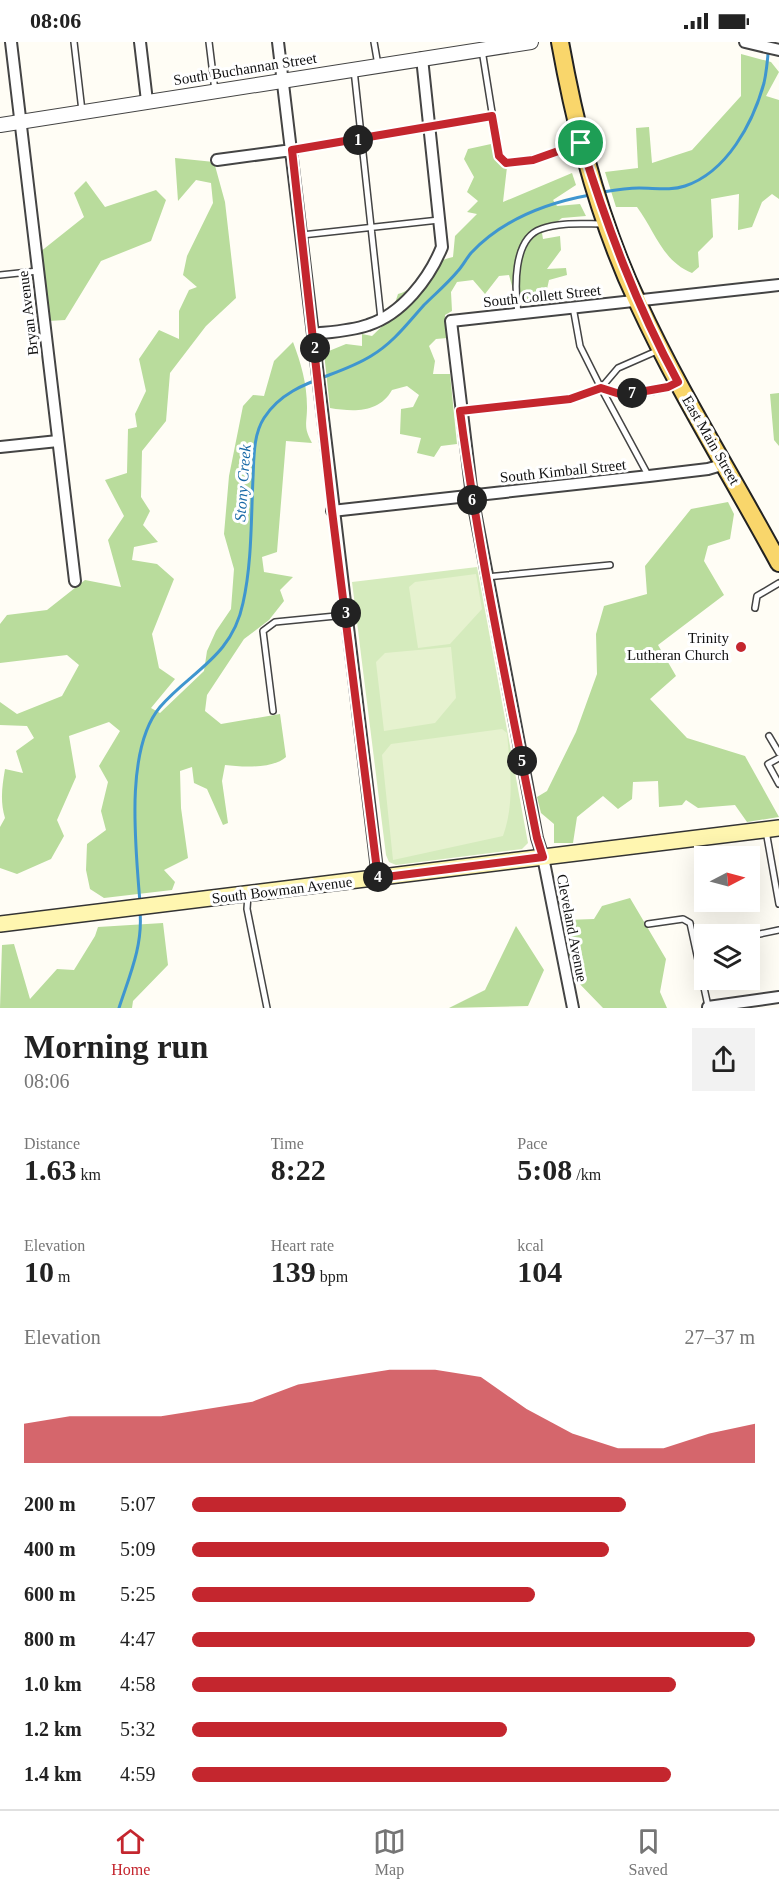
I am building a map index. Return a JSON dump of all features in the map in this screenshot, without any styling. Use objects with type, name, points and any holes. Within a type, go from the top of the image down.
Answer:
[{"type":"main road","name":"East Main Street","points":[[560,42],[581,143],[604,217],[637,301],[660,350],[779,563]]},
{"type":"main road","name":"South Bowman Avenue","points":[[0,924],[772,829]]},
{"type":"street","name":"Bryan Avenue","points":[[11,42],[75,581]]},
{"type":"street","points":[[141,42],[147,101]]},
{"type":"street","points":[[278,42],[332,511],[378,878]]},
{"type":"street","name":"South Buchannan Street","points":[[0,125],[485,47],[531,42]]},
{"type":"street","points":[[747,43],[779,50]]},
{"type":"street","points":[[313,334],[367,325],[381,319],[393,312],[434,268],[442,247],[422,58]]},
{"type":"street","points":[[217,160],[292,150]]},
{"type":"street","name":"South Collett Street","points":[[451,321],[779,285]]},
{"type":"street","name":"Cleveland Avenue","points":[[451,321],[460,411],[486,578],[573,1008]]},
{"type":"street","points":[[0,447],[58,441]]},
{"type":"street","name":"South Kimball Street","points":[[332,511],[708,469],[725,464]]},
{"type":"street","points":[[708,1007],[779,997]]},
{"type":"lane","points":[[74,42],[82,111]]},
{"type":"lane","points":[[209,42],[215,91]]},
{"type":"lane","points":[[374,42],[378,65]]},
{"type":"lane","points":[[485,47],[492,116],[499,156],[506,163],[533,160],[581,143]]},
{"type":"lane","points":[[354,69],[381,319]]},
{"type":"lane","points":[[292,150],[492,116]]},
{"type":"lane","points":[[518,314],[515,290],[517,270],[523,247],[530,235],[540,229],[604,217]]},
{"type":"lane","points":[[302,235],[440,220]]},
{"type":"lane","points":[[0,275],[38,271]]},
{"type":"lane","points":[[573,307],[580,346],[649,476]]},
{"type":"lane","points":[[460,411],[570,399],[601,388],[618,368],[660,350]]},
{"type":"lane","points":[[601,388],[623,395],[668,387],[678,382]]},
{"type":"lane","points":[[486,578],[610,565]]},
{"type":"lane","points":[[755,608],[756,596],[779,583]]},
{"type":"lane","points":[[273,711],[263,631],[275,622],[346,615]]},
{"type":"lane","points":[[768,736],[779,753]]},
{"type":"lane","points":[[779,758],[768,764],[779,784]]},
{"type":"lane","points":[[772,772],[779,768]]},
{"type":"lane","points":[[772,829],[779,903]]},
{"type":"lane","points":[[248,895],[247,909],[267,1008]]},
{"type":"lane","points":[[648,924],[682,918],[690,922],[694,940]]},
{"type":"lane","points":[[760,934],[779,930]]},
{"type":"lane","points":[[704,990],[708,1007]]},
{"type":"green space","points":[[741,54],[771,62],[779,72],[766,96],[779,100],[779,199],[772,194],[762,202],[752,227],[738,230],[739,194],[711,199],[713,237],[698,252],[699,267],[692,273],[682,268],[666,253],[637,207],[616,207],[605,172],[638,168],[636,128],[649,127],[652,163],[692,150],[741,96]]},
{"type":"green space","points":[[491,144],[507,167],[503,202],[572,173],[576,185],[553,200],[557,206],[580,204],[586,216],[562,218],[542,233],[543,239],[560,236],[561,250],[547,269],[566,268],[567,275],[549,280],[545,298],[521,301],[515,297],[509,275],[499,276],[485,294],[473,280],[457,282],[451,292],[452,311],[445,315],[447,338],[436,339],[429,346],[435,361],[433,374],[450,374],[457,444],[441,446],[434,457],[417,453],[421,438],[400,434],[401,409],[413,407],[419,395],[407,386],[392,390],[387,398],[373,407],[357,410],[330,408],[324,353],[346,344],[362,346],[362,334],[372,336],[400,309],[395,303],[398,294],[406,291],[436,264],[453,257],[455,236],[477,214],[467,212],[478,201],[467,192],[474,177],[464,159],[468,149]]},
{"type":"green space","points":[[175,158],[214,162],[225,202],[236,298],[206,326],[170,373],[166,421],[142,451],[141,497],[150,511],[143,525],[158,542],[134,547],[132,560],[157,564],[174,579],[152,634],[159,668],[175,679],[151,708],[160,713],[204,671],[207,651],[216,631],[231,609],[234,569],[224,534],[229,476],[243,406],[253,395],[264,396],[274,361],[293,342],[305,382],[306,429],[312,443],[286,441],[277,552],[262,557],[264,572],[293,577],[280,590],[284,601],[269,620],[244,639],[207,695],[205,711],[221,724],[280,714],[286,757],[273,764],[248,767],[225,765],[222,781],[228,823],[223,825],[207,789],[194,783],[192,767],[180,771],[181,808],[188,858],[164,870],[175,882],[172,890],[104,898],[90,889],[86,870],[87,844],[106,830],[101,811],[108,782],[99,766],[120,731],[109,722],[69,736],[76,777],[57,820],[64,836],[51,859],[17,874],[0,868],[0,827],[5,818],[2,794],[5,769],[23,773],[16,751],[34,738],[27,726],[0,725],[0,702],[17,714],[62,696],[79,665],[67,655],[0,663],[0,624],[7,615],[47,610],[85,580],[121,587],[108,540],[124,516],[105,480],[127,473],[128,429],[137,427],[135,414],[146,391],[139,359],[159,330],[179,339],[179,311],[189,290],[197,287],[183,275],[187,256],[213,203],[211,183],[196,180],[178,201]]},
{"type":"green space","points":[[86,181],[105,207],[156,190],[166,200],[151,241],[101,261],[65,320],[49,321],[40,252],[84,217],[74,193]]},
{"type":"green space","points":[[779,393],[779,446],[774,440],[770,394]]},
{"type":"green space","points":[[728,502],[734,514],[730,539],[708,546],[704,561],[724,595],[658,645],[676,676],[650,699],[687,738],[745,756],[779,817],[747,822],[735,805],[698,808],[686,800],[682,805],[659,807],[658,781],[633,782],[632,799],[618,809],[603,796],[577,817],[573,843],[554,843],[554,824],[541,813],[537,797],[547,791],[576,732],[597,674],[596,634],[604,606],[647,594],[645,566],[691,509]]},
{"type":"green space","points":[[477,567],[528,843],[522,849],[396,865],[389,862],[386,855],[352,582]]},
{"type":"green space","points":[[476,574],[482,609],[450,644],[418,648],[409,587],[415,582]]},
{"type":"green space","points":[[451,647],[456,698],[435,723],[384,731],[376,662],[385,653]]},
{"type":"green space","points":[[502,729],[507,733],[511,785],[507,824],[503,836],[393,860],[382,755],[391,744]]},
{"type":"green space","points":[[630,898],[666,959],[660,992],[667,1008],[603,1008],[573,977],[563,931],[566,920],[594,919],[602,906]]},
{"type":"green space","points":[[163,923],[168,965],[133,1001],[132,1008],[0,1008],[2,945],[14,944],[30,999],[57,969],[74,970],[98,927]]},
{"type":"green space","points":[[516,926],[544,970],[528,1006],[449,1008],[485,990]]},
{"type":"waterway","name":"Stony Creek","points":[[603,192],[630,188],[680,188],[714,170],[736,144],[753,114],[764,83],[769,42]]},
{"type":"waterway","name":"Stony Creek","points":[[140,903],[135,801],[141,748],[149,726],[160,707],[220,650],[238,621],[248,572],[255,447],[264,418],[274,405],[299,388],[357,364],[386,345],[461,268],[471,253],[496,231],[541,208],[590,195]]},
{"type":"waterway","name":"Stony Creek","points":[[119,1008],[137,949],[140,912]]},
{"type":"place","name":"Trinity Lutheran Church","points":[[741,647]]},
{"type":"route","points":[[492,116],[499,156],[506,163],[533,160],[581,143],[614,245],[637,301],[678,382],[668,387],[623,395],[601,388],[570,399],[460,411],[486,578],[537,838],[543,857],[378,878],[332,511],[292,150],[492,116]]}]
